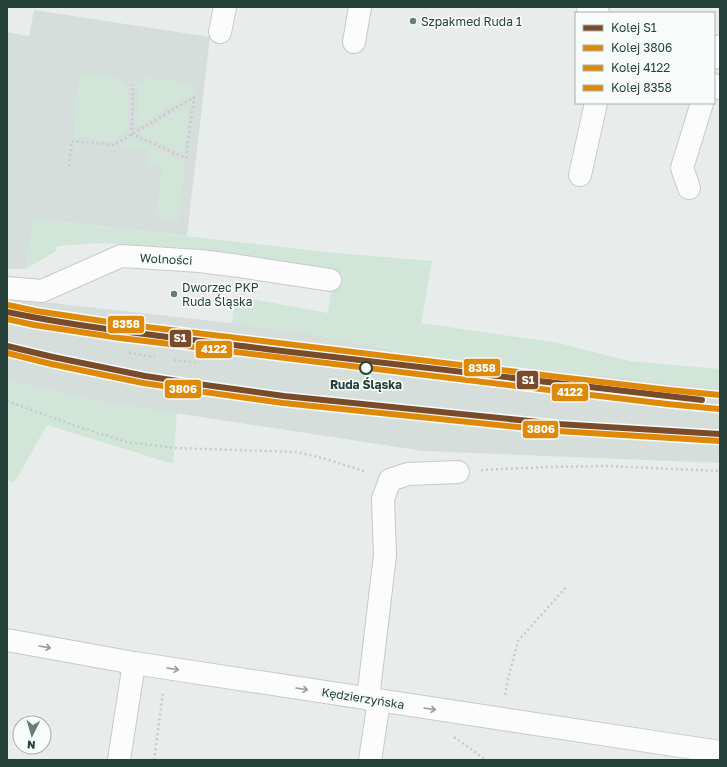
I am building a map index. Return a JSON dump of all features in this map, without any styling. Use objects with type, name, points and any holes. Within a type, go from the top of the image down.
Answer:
[{"type":"street","points":[[220,32],[225,7]]},
{"type":"street","points":[[354,42],[360,7]]},
{"type":"street","points":[[715,56],[720,46]]},
{"type":"street","points":[[580,175],[596,104]]},
{"type":"street","points":[[689,188],[682,168],[702,104]]},
{"type":"street","name":"Wolności","points":[[7,288],[42,291],[121,256],[200,261],[330,280]]},
{"type":"street","points":[[370,760],[385,555],[383,499],[390,480],[408,474],[458,472]]},
{"type":"street","name":"Kędzierzyńska","points":[[7,640],[134,663],[374,700],[686,754],[720,752]]},
{"type":"street","points":[[119,760],[134,663]]},
{"type":"path","points":[[132,134],[133,84]]},
{"type":"path","points":[[69,166],[72,141],[114,145],[144,126],[194,97],[186,158],[132,134]]},
{"type":"path","points":[[130,353],[155,357]]},
{"type":"path","points":[[174,360],[199,364]]},
{"type":"path","points":[[7,401],[73,425],[127,442],[175,448],[297,452],[326,459],[390,480]]},
{"type":"path","points":[[458,472],[547,467],[605,466],[720,471]]},
{"type":"path","points":[[505,700],[508,679],[518,641],[567,586]]},
{"type":"path","points":[[154,760],[164,688]]},
{"type":"path","points":[[451,735],[486,760]]},
{"type":"shaded area","points":[[34,10],[210,37],[187,236],[34,219],[26,269],[7,269],[7,32],[29,36]]},
{"type":"shaded area","points":[[7,298],[232,323],[338,338],[416,355],[720,388],[720,463],[423,451],[97,401],[7,381]]},
{"type":"green space","points":[[89,73],[119,79],[128,88],[127,132],[111,141],[73,137],[79,76]]},
{"type":"green space","points":[[145,77],[195,85],[194,93],[137,126],[138,86],[143,85]]},
{"type":"green space","points":[[189,105],[184,153],[138,134]]},
{"type":"green space","points":[[132,138],[185,163],[178,221],[156,218],[162,167],[147,165],[148,151],[118,147]]},
{"type":"green space","points":[[33,219],[336,253],[432,261],[421,323],[559,343],[629,361],[720,369],[720,388],[416,355],[338,338],[232,323],[235,296],[328,313],[333,275],[188,248],[99,243],[57,246],[56,251],[26,269]]},
{"type":"green space","points":[[7,381],[97,401],[177,413],[173,464],[47,425],[14,483],[7,480]]},
{"type":"rail line","name":"8358","points":[[8,305],[36,311],[122,324],[720,395]]},
{"type":"rail line","name":"S1","points":[[7,312],[41,319],[144,334],[387,364],[702,400]]},
{"type":"rail line","name":"4122","points":[[7,319],[34,325],[120,338],[719,409]]},
{"type":"rail line","name":"S1","points":[[7,346],[145,376],[284,396],[558,424],[720,434]]},
{"type":"rail line","name":"3806","points":[[7,353],[51,364],[143,383],[283,403],[557,431],[720,441]]},
{"type":"place","name":"Szpakmed Ruda 1","points":[[413,21]]},
{"type":"place","name":"Dworzec PKP Ruda Śląska","points":[[174,294]]},
{"type":"place","name":"Ruda Śląska","points":[[366,368]]}]
